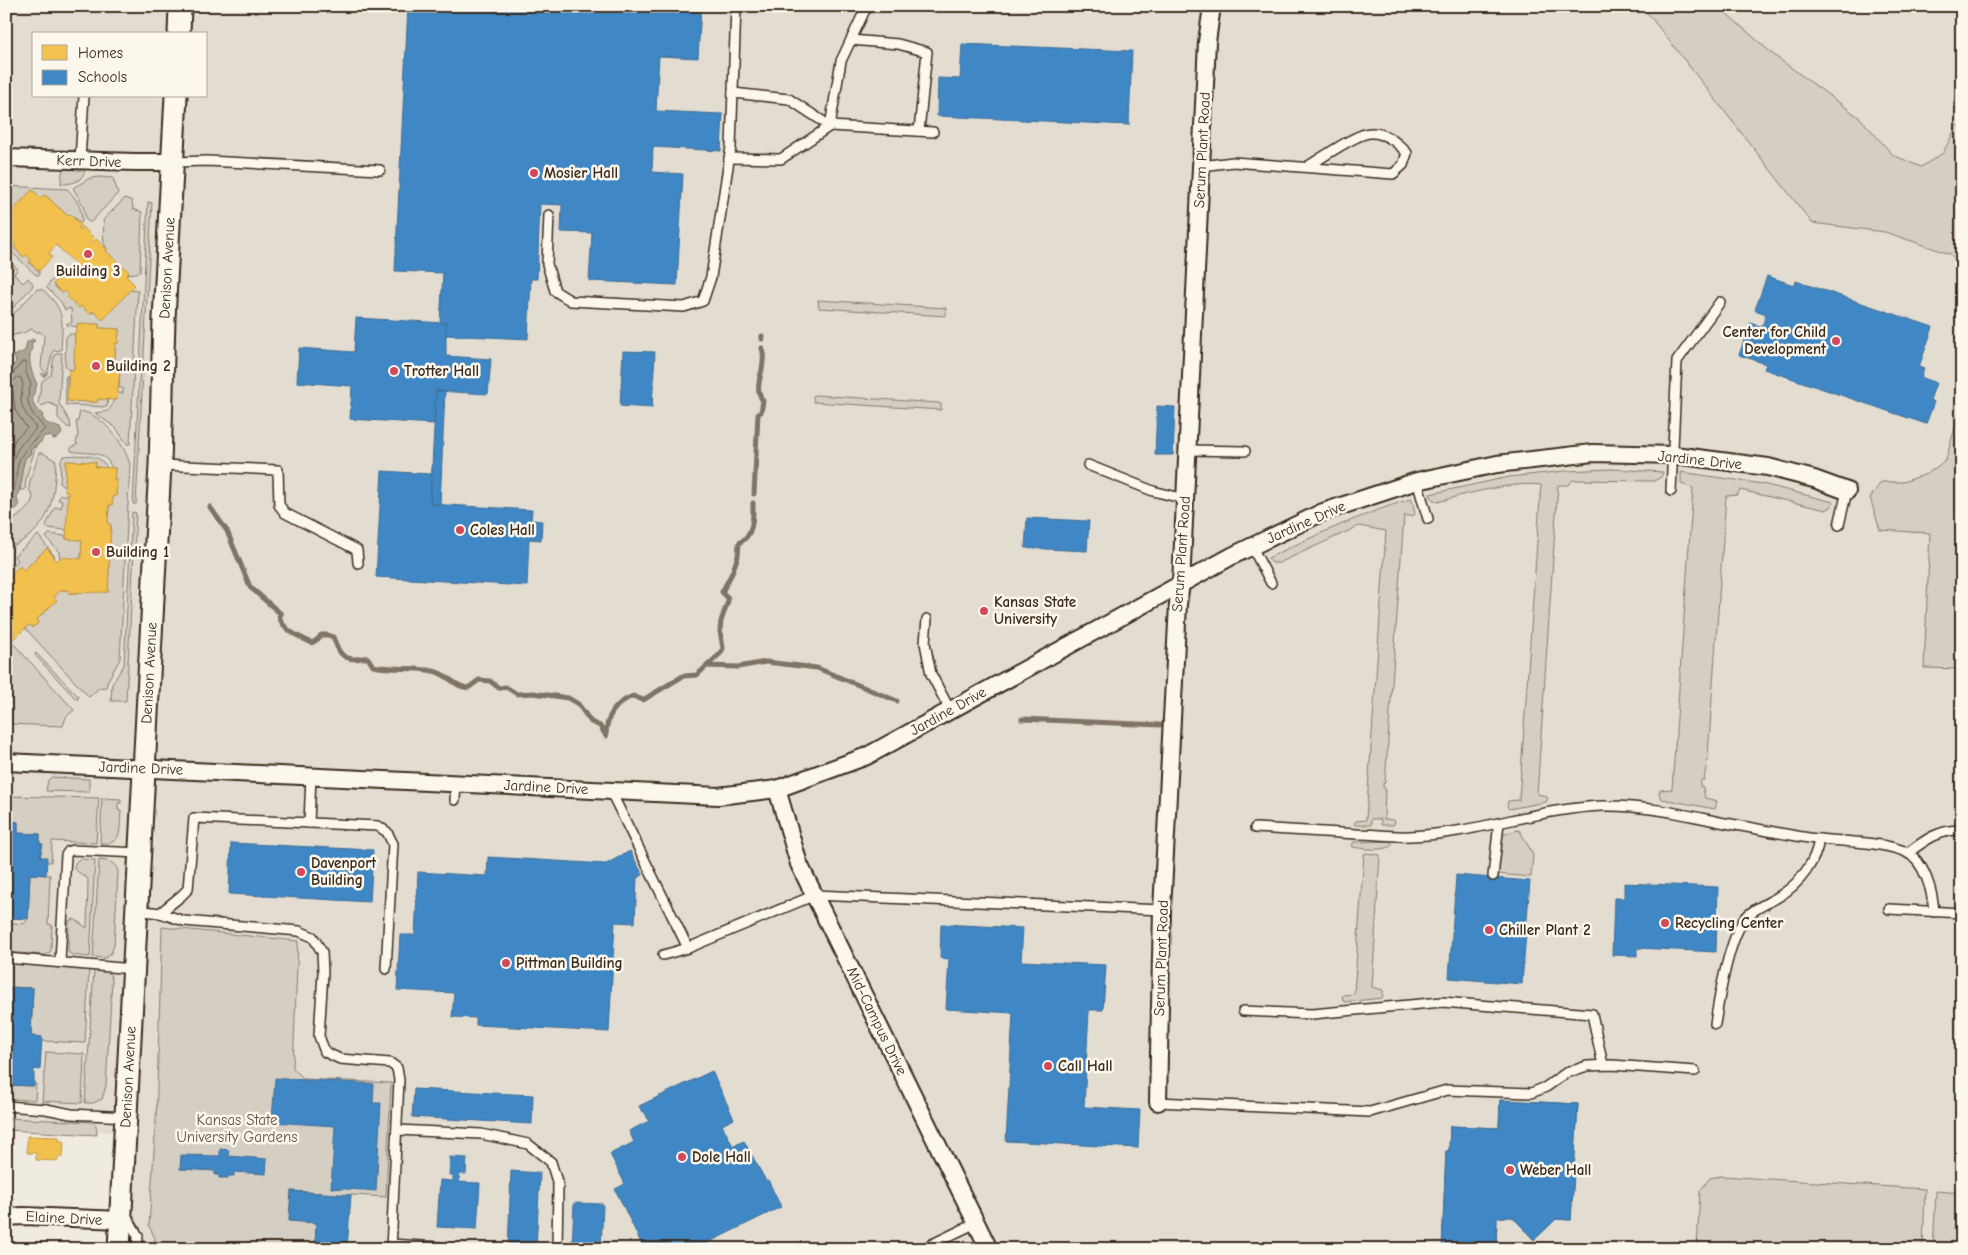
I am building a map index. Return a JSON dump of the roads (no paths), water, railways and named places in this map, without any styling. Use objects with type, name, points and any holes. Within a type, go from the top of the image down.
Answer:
[{"type":"street","points":[[179,32],[180,6]]},
{"type":"street","name":"Serum Plant Road","points":[[1158,1102],[1162,910],[1178,604],[1181,584],[1207,42],[1212,6]]},
{"type":"street","name":"Denison Avenue","points":[[119,1249],[160,465],[164,318],[176,98]]},
{"type":"street","name":"Kerr Drive","points":[[6,158],[173,162]]},
{"type":"street","name":"Jardine Drive","points":[[6,762],[718,796],[777,789],[866,756],[1252,546],[1322,512],[1417,481],[1480,467],[1551,456],[1593,453],[1674,455],[1768,468],[1814,479],[1847,491]]},
{"type":"street","name":"Mid-Campus Drive","points":[[777,789],[800,864],[814,895],[989,1249]]},
{"type":"street","name":"Elaine Drive","points":[[6,1217],[122,1214]]},
{"type":"lane","points":[[549,215],[547,264],[555,290],[571,301],[684,307],[703,301],[711,277],[729,158],[736,6]]},
{"type":"lane","points":[[729,158],[781,159],[830,126],[841,61],[865,10],[870,6]]},
{"type":"lane","points":[[851,40],[898,44],[927,52],[919,131]]},
{"type":"lane","points":[[733,93],[789,98],[830,126],[933,132]]},
{"type":"lane","points":[[80,160],[84,98]]},
{"type":"lane","points":[[1201,166],[1233,162],[1393,174],[1403,165],[1407,153],[1394,140],[1370,133],[1351,140],[1333,153],[1307,167]]},
{"type":"lane","points":[[173,162],[207,161],[380,170]]},
{"type":"lane","points":[[1671,491],[1678,362],[1720,302]]},
{"type":"lane","points":[[1187,450],[1245,451]]},
{"type":"lane","points":[[160,465],[278,470],[279,504],[285,513],[357,550],[358,563]]},
{"type":"lane","points":[[1088,465],[1153,490],[1185,499]]},
{"type":"lane","points":[[1417,481],[1428,519]]},
{"type":"lane","points":[[1839,525],[1847,491]]},
{"type":"lane","points":[[1252,546],[1270,583]]},
{"type":"lane","points":[[927,619],[925,643],[931,674],[950,710]]},
{"type":"lane","points":[[309,824],[311,776]]},
{"type":"lane","points":[[455,800],[456,783]]},
{"type":"lane","points":[[610,790],[688,948]]},
{"type":"lane","points":[[1255,828],[1409,836],[1454,832],[1559,811],[1604,806],[1681,813],[1776,833],[1886,846],[1908,853],[1921,868],[1929,885],[1933,896],[1934,912]]},
{"type":"lane","points":[[160,913],[188,889],[194,818],[378,826],[386,832],[393,844],[386,969]]},
{"type":"lane","points":[[1493,876],[1499,823]]},
{"type":"lane","points":[[1908,853],[1926,839],[1948,830],[1962,830]]},
{"type":"lane","points":[[1715,1024],[1720,993],[1735,934],[1748,915],[1765,903],[1782,895],[1797,881],[1812,864],[1819,839]]},
{"type":"lane","points":[[60,961],[66,855],[69,851],[73,850],[139,853]]},
{"type":"lane","points":[[663,955],[688,948],[814,895],[1162,910]]},
{"type":"lane","points":[[1889,909],[1962,913]]},
{"type":"lane","points":[[136,910],[160,913],[184,921],[299,931],[312,937],[322,952],[323,973],[319,1036],[325,1052],[340,1059],[390,1063],[397,1068],[399,1080],[391,1247],[438,1247],[438,1249]]},
{"type":"lane","points":[[6,958],[133,968]]},
{"type":"lane","points":[[1243,1011],[1312,1014],[1442,1002],[1592,1014],[1603,1065]]},
{"type":"lane","points":[[1158,1102],[1370,1112],[1448,1090],[1531,1094],[1546,1087],[1566,1073],[1587,1066],[1603,1065],[1694,1071]]},
{"type":"lane","points":[[6,1106],[46,1109],[71,1114],[126,1117]]},
{"type":"lane","points":[[397,1130],[481,1134],[528,1144],[550,1162],[558,1185],[557,1249]]},
{"type":"lane","points":[[122,1214],[138,1236],[137,1249]]},
{"type":"lane","points":[[922,1249],[976,1224]]},
{"type":"water","points":[[33,339],[35,341],[31,343],[30,362],[37,384],[33,401],[46,423],[60,428],[62,433],[54,439],[50,436],[44,436],[41,442],[31,449],[30,454],[25,458],[22,470],[22,480],[17,498],[19,506],[16,509],[6,511],[6,373],[16,362],[14,356],[25,351],[27,342]]},
{"type":"waterway","points":[[754,494],[758,414],[761,412],[763,401],[759,391],[763,366],[762,348]]},
{"type":"waterway","points":[[606,736],[610,717],[621,703],[633,696],[643,700],[683,676],[697,675],[721,653],[723,648],[720,631],[721,621],[728,601],[728,598],[722,592],[738,556],[739,543],[748,536],[752,526],[753,503]]},
{"type":"waterway","points":[[210,507],[227,531],[250,587],[281,614],[279,617],[281,622],[288,630],[298,636],[312,643],[321,635],[328,635],[333,637],[340,652],[350,659],[368,658],[373,666],[438,672],[463,687],[468,688],[479,680],[490,681],[499,688],[506,687],[517,694],[533,693],[568,698],[578,704],[591,722],[600,726],[606,736]]},
{"type":"waterway","points":[[706,666],[738,667],[766,662],[817,668],[897,701]]},
{"type":"waterway","points":[[1022,719],[1160,725]]},
{"type":"place","name":"Mosier Hall","points":[[534,173]]},
{"type":"place","name":"Building 3","points":[[88,254]]},
{"type":"place","name":"Center for Child Development","points":[[1836,341]]},
{"type":"place","name":"Building 2","points":[[96,366]]},
{"type":"place","name":"Trotter Hall","points":[[394,371]]},
{"type":"place","name":"Coles Hall","points":[[460,530]]},
{"type":"place","name":"Building 1","points":[[96,552]]},
{"type":"place","name":"Kansas State University","points":[[984,611]]},
{"type":"place","name":"Davenport Building","points":[[301,872]]},
{"type":"place","name":"Recycling Center","points":[[1665,923]]},
{"type":"place","name":"Chiller Plant 2","points":[[1489,930]]},
{"type":"place","name":"Pittman Building","points":[[506,963]]},
{"type":"place","name":"Call Hall","points":[[1048,1066]]},
{"type":"place","name":"Dole Hall","points":[[682,1157]]},
{"type":"place","name":"Weber Hall","points":[[1510,1170]]},
{"type":"park label","name":"Kansas State University Gardens","points":[[237,1128]]}]
